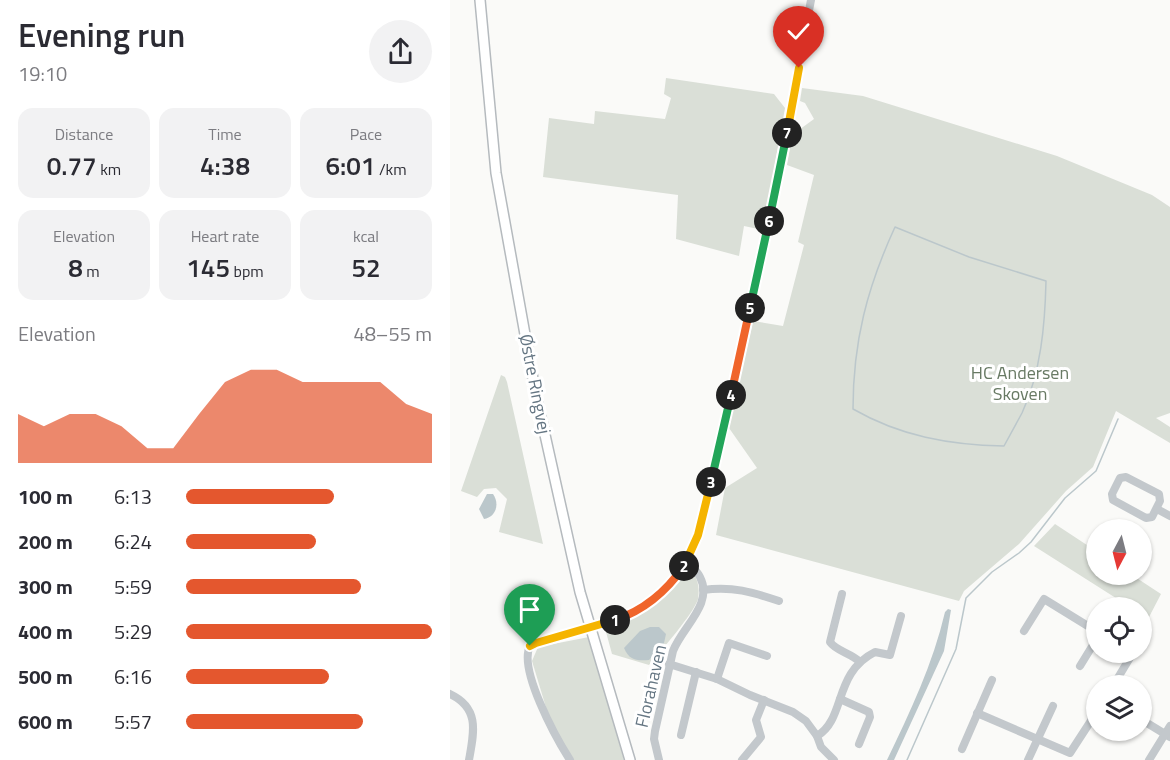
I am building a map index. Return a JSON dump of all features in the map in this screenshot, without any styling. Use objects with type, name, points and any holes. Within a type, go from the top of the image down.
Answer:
[{"type":"main road","name":"Østre Ringvej","points":[[480,0],[496,173],[535,390],[580,592],[630,760]]},
{"type":"street","points":[[570,760],[542,709],[527,658],[530,646],[631,615],[658,597],[674,581],[688,561],[698,535],[766,238],[811,0]]},
{"type":"street","points":[[1126,477],[1159,494],[1160,501],[1157,509],[1152,517],[1146,518],[1113,500],[1112,494],[1120,478],[1126,477]]},
{"type":"street","points":[[1157,509],[1170,516]]},
{"type":"street","points":[[688,561],[700,577],[703,590],[728,588],[748,590],[779,601]]},
{"type":"street","name":"Florahaven","points":[[659,760],[654,739],[669,664],[676,641],[697,613],[702,601],[703,590]]},
{"type":"street","points":[[842,594],[830,642],[832,646],[853,655],[860,662]]},
{"type":"street","points":[[1024,631],[1044,598],[1086,625]]},
{"type":"street","points":[[817,736],[829,725],[846,681],[860,662],[875,652],[890,656],[901,616]]},
{"type":"street","points":[[717,679],[729,643],[767,656]]},
{"type":"street","points":[[1080,666],[1086,656]]},
{"type":"street","points":[[669,664],[717,679],[793,712],[806,721],[817,736],[821,747],[834,760]]},
{"type":"street","points":[[681,735],[696,672]]},
{"type":"street","points":[[962,749],[992,680]]},
{"type":"street","points":[[450,694],[466,705],[472,718],[474,729],[469,760]]},
{"type":"street","points":[[840,699],[869,712],[870,717],[859,744]]},
{"type":"street","points":[[742,760],[761,737],[756,720],[764,700]]},
{"type":"street","points":[[1028,760],[1053,706]]},
{"type":"street","points":[[977,713],[1070,753],[1086,728]]},
{"type":"street","points":[[1149,760],[1168,732],[1152,725]]},
{"type":"green space","points":[[666,78],[774,94],[785,108],[763,230],[744,226],[739,256],[676,239],[678,195],[543,177],[549,118],[594,124],[595,111],[665,119],[671,98],[664,94]]},
{"type":"green space","name":"HC Andersen Skoven","points":[[802,88],[863,96],[1057,156],[1152,195],[1170,207],[1170,413],[1156,418],[1170,427],[1170,443],[1116,411],[1093,467],[1066,491],[1019,544],[964,591],[959,601],[716,535],[725,488],[757,468],[729,428],[753,321],[783,326],[804,245],[798,242],[814,175],[787,165],[792,135],[814,119],[805,103],[800,101]]},
{"type":"green space","points":[[501,375],[507,382],[543,544],[499,532],[507,499],[496,488],[484,489],[477,497],[461,491]]},
{"type":"green space","points":[[1055,524],[1086,544],[1086,579],[1034,546]]},
{"type":"green space","points":[[688,569],[697,582],[698,599],[684,623],[649,665],[612,654],[606,632],[662,598]]},
{"type":"green space","points":[[1095,585],[1147,585],[1161,594],[1152,611],[1152,597],[1114,597]]},
{"type":"green space","points":[[589,637],[624,760],[574,760],[551,724],[532,661],[538,647]]},
{"type":"shaded area","points":[[487,494],[493,494],[496,509],[491,516],[484,519],[479,509]]},
{"type":"shaded area","points":[[948,609],[951,610],[944,651],[894,760],[887,760],[920,688],[945,612]]},
{"type":"shaded area","points":[[650,627],[659,627],[666,634],[664,643],[649,660],[637,660],[631,657],[624,648],[640,631]]},
{"type":"waterway","points":[[895,227],[969,257],[1046,281],[1043,331],[1034,381],[1022,413],[1004,446],[964,444],[925,437],[889,426],[853,409],[859,338],[869,294],[895,227]]},
{"type":"waterway","points":[[907,760],[956,649],[966,598],[992,572],[1031,542],[1065,498],[1096,471],[1118,419]]},
{"type":"route","points":[[530,646],[631,615],[645,607],[674,581],[694,548],[766,238],[799,68]]}]
